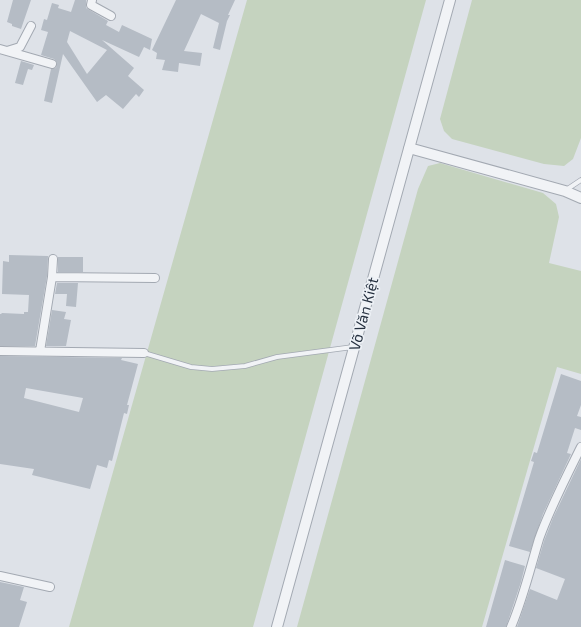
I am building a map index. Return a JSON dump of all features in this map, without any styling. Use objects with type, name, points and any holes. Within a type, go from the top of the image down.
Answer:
[{"type":"street","points":[[92,0],[91,5],[111,16]]},
{"type":"street","name":"Võ Văn Kiệt","points":[[277,627],[450,0]]},
{"type":"street","points":[[3,50],[20,47],[31,26]]},
{"type":"street","points":[[3,50],[52,64]]},
{"type":"street","points":[[409,148],[564,191],[581,198]]},
{"type":"street","points":[[40,351],[52,277],[53,259]]},
{"type":"street","points":[[52,277],[155,278]]},
{"type":"street","points":[[0,351],[144,353]]},
{"type":"street","points":[[511,627],[522,600],[539,539],[581,447]]},
{"type":"street","points":[[0,576],[50,587]]},
{"type":"lane","points":[[564,191],[581,180]]},
{"type":"lane","points":[[144,353],[191,367],[212,369],[245,366],[277,357],[355,347]]},
{"type":"green space","points":[[247,0],[426,0],[253,627],[69,627]]},
{"type":"green space","points":[[472,0],[581,0],[581,138],[573,159],[564,166],[544,164],[452,139],[444,131],[440,119]]},
{"type":"green space","points":[[440,163],[543,193],[556,204],[559,217],[549,263],[581,271],[581,374],[557,367],[482,627],[297,627],[418,189],[428,166]]},
{"type":"building","points":[[13,0],[31,0],[21,29],[12,26],[12,24],[7,22]]},
{"type":"building","points":[[75,0],[86,0],[86,8],[108,21],[106,25],[119,32],[122,25],[152,39],[150,50],[144,47],[139,57],[102,40],[134,68],[128,76],[144,90],[139,97],[136,94],[123,109],[106,95],[97,102],[63,54],[52,103],[44,101],[51,69],[56,68],[57,63],[54,59],[41,55],[48,32],[41,30],[44,19],[47,20],[52,3],[59,5],[58,8],[71,12]],"holes":[[[70,31],[107,50],[87,74],[67,42]]]},
{"type":"building","points":[[176,0],[235,0],[228,15],[230,15],[227,21],[220,50],[213,48],[219,23],[201,14],[184,51],[202,53],[200,66],[179,63],[178,72],[162,70],[165,60],[156,59],[157,53],[152,50]]},
{"type":"building","points":[[21,61],[34,65],[32,70],[28,69],[23,85],[15,83]]},
{"type":"building","points":[[9,255],[48,256],[47,276],[35,346],[0,346],[0,314],[24,314],[24,312],[28,312],[29,295],[2,294],[3,261],[9,262]]},
{"type":"building","points":[[58,257],[83,257],[83,272],[58,272]]},
{"type":"building","points":[[57,283],[78,283],[76,307],[66,306],[67,294],[55,294]]},
{"type":"building","points":[[52,310],[66,312],[64,319],[71,320],[66,346],[46,346]]},
{"type":"building","points":[[0,356],[122,358],[121,360],[138,364],[127,405],[129,405],[127,414],[124,413],[112,461],[109,460],[107,468],[97,465],[90,489],[32,475],[34,469],[0,464]],"holes":[[[26,388],[83,398],[79,412],[24,398]]]},
{"type":"building","points":[[561,374],[581,381],[581,405],[577,416],[581,417],[581,430],[575,428],[567,453],[571,454],[543,514],[530,552],[509,546],[534,462],[531,461],[534,452],[537,453]]},
{"type":"building","points":[[581,459],[581,627],[517,627],[530,589],[557,600],[565,579],[536,568],[553,518]]},
{"type":"building","points":[[505,560],[525,566],[521,582],[506,627],[486,627]]},
{"type":"building","points":[[0,582],[24,587],[20,600],[27,602],[19,627],[0,627]]}]
